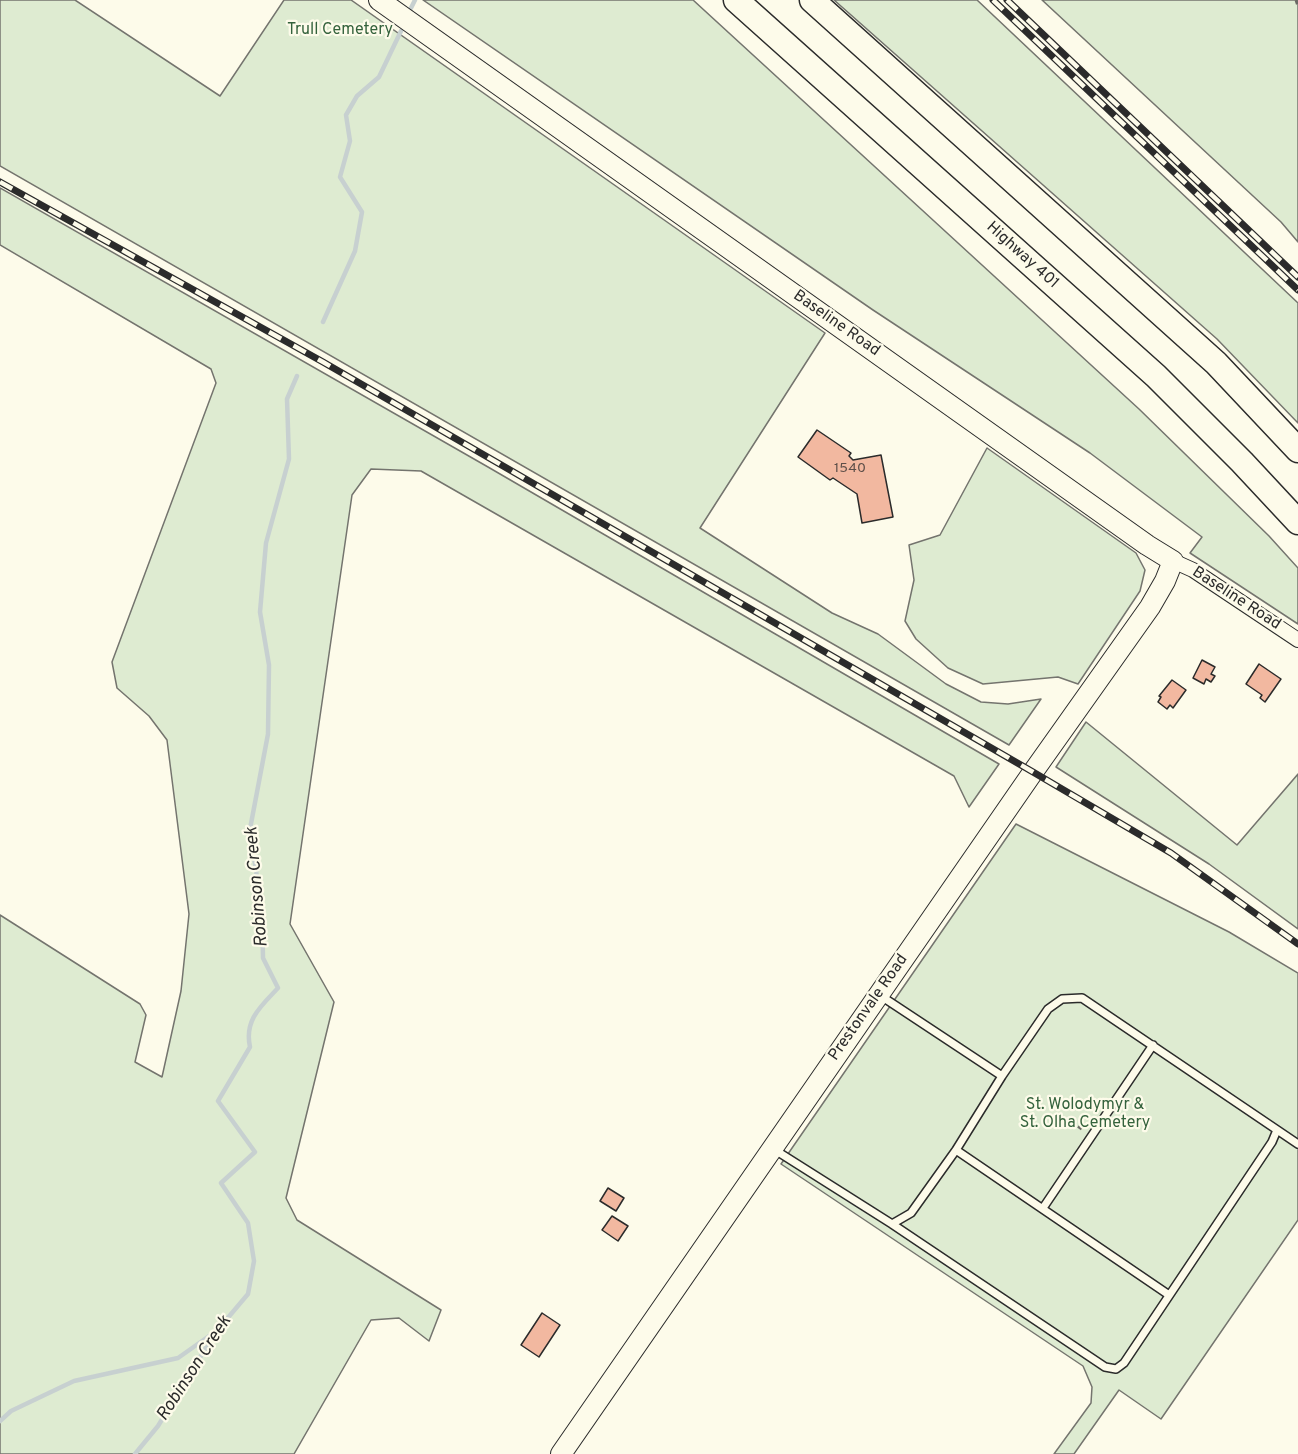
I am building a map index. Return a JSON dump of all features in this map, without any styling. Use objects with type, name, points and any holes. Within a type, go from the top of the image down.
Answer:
[{"type":"highway","name":"Highway 401","points":[[736,0],[1156,376],[1298,522]]},
{"type":"highway","points":[[812,0],[1200,348],[1298,450]]},
{"type":"street","name":"Baseline Road","points":[[378,0],[1137,538],[1173,561],[1193,570],[1298,640]]},
{"type":"street","name":"Prestonvale Road","points":[[561,1454],[1150,607],[1173,561]]},
{"type":"lane","points":[[879,994],[1002,1076]]},
{"type":"lane","points":[[892,1224],[910,1213],[956,1150],[1047,1010],[1062,999],[1082,998],[1298,1144]]},
{"type":"lane","points":[[1043,1208],[1153,1045]]},
{"type":"lane","points":[[773,1148],[892,1224],[1105,1367],[1116,1369],[1124,1364],[1272,1142],[1276,1130]]},
{"type":"lane","points":[[956,1150],[1169,1295]]},
{"type":"path","points":[[1296,0],[1298,6]]},
{"type":"green space","name":"Trull Cemetery","points":[[0,0],[75,0],[220,96],[284,0],[351,0],[825,333],[700,528],[832,613],[878,634],[946,684],[981,702],[1008,704],[1041,699],[1009,745],[0,166]]},
{"type":"green space","points":[[423,0],[693,0],[1139,409],[1269,536],[1298,568],[1298,624],[1190,553],[1202,537],[1090,453],[873,310]]},
{"type":"green space","points":[[834,0],[977,0],[1298,303],[1298,423],[1217,339]]},
{"type":"green space","points":[[1042,0],[1298,0],[1298,242],[1281,222]]},
{"type":"green space","points":[[0,188],[488,467],[999,764],[969,807],[954,776],[421,471],[371,469],[352,495],[290,924],[334,1002],[286,1198],[297,1220],[441,1310],[429,1341],[399,1318],[371,1320],[294,1454],[0,1454],[0,915],[140,1004],[146,1015],[135,1062],[162,1077],[181,991],[189,914],[167,740],[149,716],[117,688],[112,662],[216,383],[211,369],[0,245]]},
{"type":"green space","points":[[987,448],[1136,553],[1145,570],[1140,591],[1078,684],[1058,677],[983,684],[948,668],[916,639],[905,621],[914,580],[909,545],[940,535]]},
{"type":"green space","points":[[1086,722],[1237,845],[1298,774],[1298,929],[1209,864],[1056,767]]},
{"type":"green space","name":"St. Wolodymyr & St. Olha Cemetery","points":[[1016,824],[1229,932],[1298,973],[1298,1220],[1161,1419],[1119,1390],[1074,1454],[1054,1454],[1091,1403],[1092,1387],[1083,1366],[781,1164]]},
{"type":"building","points":[[817,430],[851,453],[849,456],[853,460],[881,455],[893,517],[862,523],[857,494],[833,478],[830,480],[798,457]]},
{"type":"building","points":[[1202,660],[1215,667],[1211,674],[1215,676],[1211,682],[1206,679],[1204,684],[1193,678]]},
{"type":"building","points":[[1259,664],[1281,679],[1265,702],[1260,698],[1262,695],[1246,684]]},
{"type":"building","points":[[1172,680],[1186,690],[1173,708],[1170,705],[1167,709],[1158,702],[1161,697],[1159,696]]},
{"type":"building","points":[[608,1188],[624,1198],[616,1211],[600,1201]]},
{"type":"building","points":[[612,1216],[628,1226],[618,1241],[602,1230]]},
{"type":"building","points":[[542,1313],[560,1325],[539,1357],[521,1345]]},
{"type":"waterway","name":"Robinson Creek","points":[[411,8],[415,0]]},
{"type":"waterway","name":"Robinson Creek","points":[[323,322],[355,251],[362,212],[340,177],[350,141],[346,115],[357,96],[379,77],[401,31]]},
{"type":"waterway","name":"Robinson Creek","points":[[135,1454],[158,1426],[215,1333],[248,1294],[254,1261],[248,1223],[221,1183],[255,1152],[218,1101],[250,1047],[249,1029],[255,1014],[278,988],[263,958],[262,912],[250,829],[268,734],[269,665],[260,612],[266,543],[289,459],[287,399],[297,376]]},
{"type":"waterway","points":[[0,1421],[11,1411],[74,1381],[178,1358],[212,1334]]},
{"type":"railway","points":[[993,0],[1298,290]]},
{"type":"railway","points":[[1007,0],[1298,277]]},
{"type":"railway","points":[[0,182],[323,362],[1171,853],[1298,944]]}]
